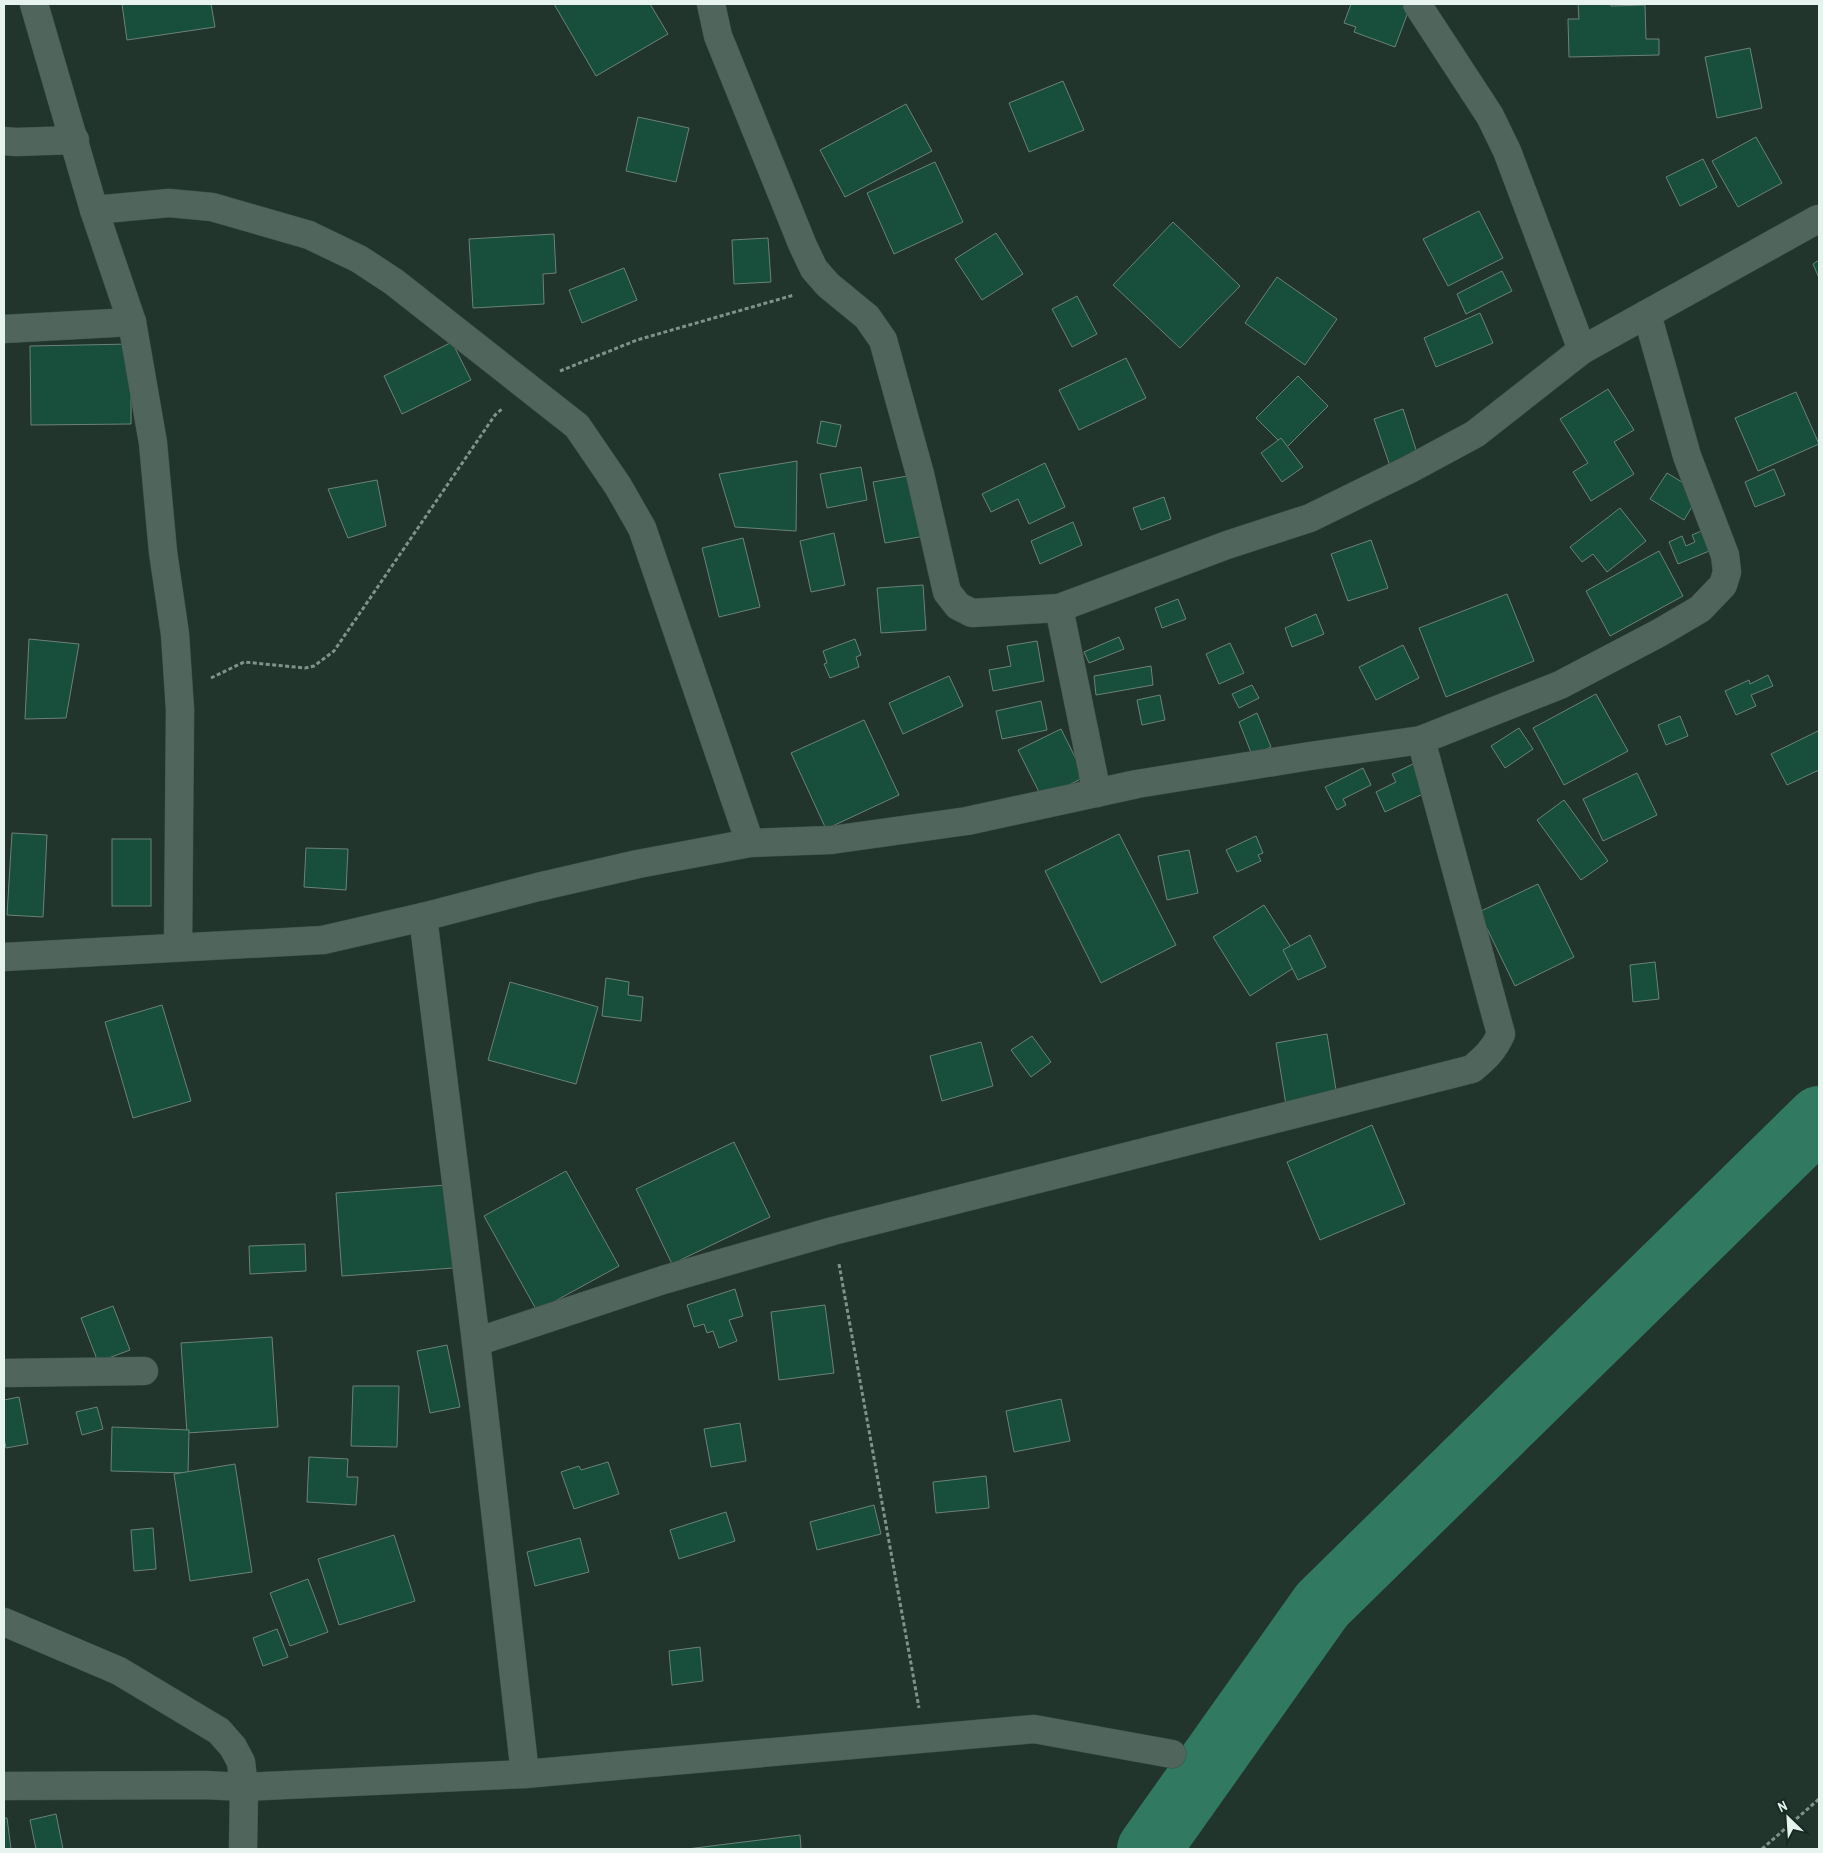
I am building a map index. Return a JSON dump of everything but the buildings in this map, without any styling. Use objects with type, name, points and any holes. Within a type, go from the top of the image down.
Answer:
[{"type":"street","points":[[34,4],[94,210],[132,322],[153,442],[163,552],[175,634],[180,710],[178,947]]},
{"type":"street","points":[[710,4],[718,36],[814,269],[828,285],[867,317],[882,340],[920,474],[947,592],[958,606],[972,614],[1059,608],[1227,545],[1310,518],[1410,469],[1475,434],[1582,350],[1818,219]]},
{"type":"street","points":[[1417,4],[1485,108],[1507,151],[1582,350]]},
{"type":"street","points":[[4,141],[75,140]]},
{"type":"street","points":[[94,210],[169,203],[190,204],[212,207],[308,235],[358,259],[394,282],[577,426],[618,486],[642,528],[750,843]]},
{"type":"street","points":[[4,957],[323,940],[638,864],[750,843],[831,840],[966,821],[1137,784],[1422,740],[1560,685],[1700,609],[1722,585],[1727,572],[1725,555],[1687,456],[1647,314]]},
{"type":"street","points":[[4,329],[132,322]]},
{"type":"street","points":[[1059,608],[1097,793]]},
{"type":"street","points":[[476,1342],[664,1280],[833,1231],[1472,1069],[1495,1048],[1501,1034],[1422,740]]},
{"type":"street","points":[[423,917],[476,1342],[524,1774]]},
{"type":"street","points":[[4,1373],[144,1371]]},
{"type":"street","points":[[4,1622],[119,1671],[219,1731],[233,1746],[241,1762],[244,1787],[243,1849]]},
{"type":"street","points":[[4,1786],[204,1785],[244,1787],[524,1774],[924,1737],[1034,1729],[1172,1754]]},
{"type":"path","points":[[180,710],[211,678],[244,662],[305,668],[314,666],[329,656],[496,415],[526,385],[637,340],[667,333],[828,285]]},
{"type":"path","points":[[833,1231],[924,1737]]},
{"type":"path","points":[[1762,1849],[1819,1799]]},
{"type":"waterway","points":[[1149,1849],[1322,1605],[1819,1118]]}]
